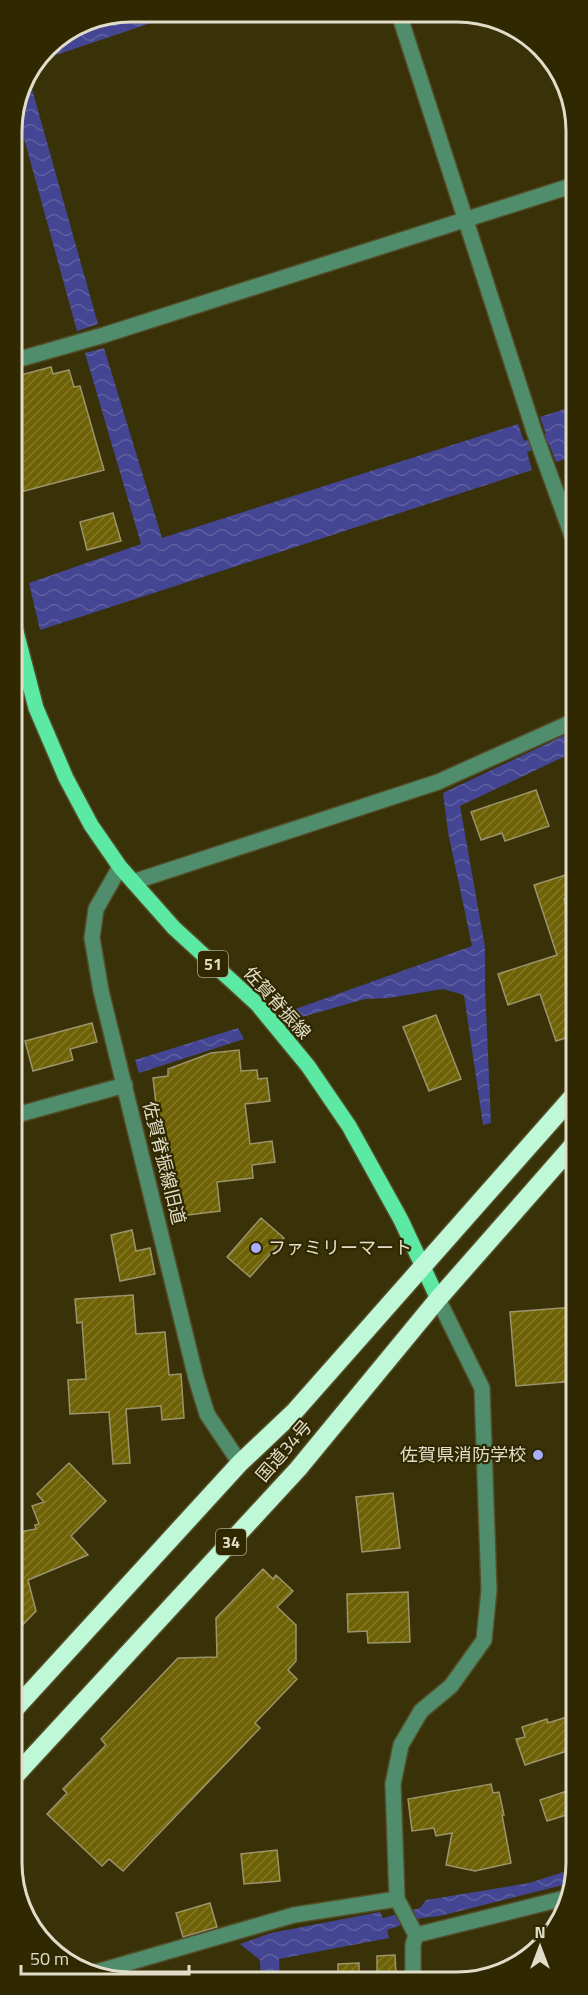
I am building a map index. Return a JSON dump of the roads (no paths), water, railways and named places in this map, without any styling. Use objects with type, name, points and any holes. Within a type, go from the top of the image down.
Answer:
[{"type":"highway","name":"国道34号","points":[[22,1701],[240,1463],[295,1410],[565,1105]]},
{"type":"highway","name":"国道34号","points":[[22,1768],[298,1469],[438,1299],[565,1154]]},
{"type":"main road","name":"佐賀脊振線","points":[[23,657],[36,708],[66,778],[91,825],[120,867],[174,928],[257,1004],[308,1066],[349,1126],[401,1220],[438,1299]]},
{"type":"street","points":[[402,22],[541,450],[566,519]]},
{"type":"street","points":[[23,359],[566,188]]},
{"type":"street","points":[[133,882],[438,782],[566,725]]},
{"type":"street","name":"佐賀脊振線旧道","points":[[120,867],[96,909],[92,938],[101,992],[201,1396],[207,1414],[240,1463]]},
{"type":"street","points":[[22,1113],[125,1085]]},
{"type":"street","points":[[413,1972],[413,1930],[399,1903],[393,1784],[401,1744],[421,1711],[451,1686],[484,1640],[489,1590],[482,1388],[438,1299]]},
{"type":"street","points":[[413,1930],[559,1899]]},
{"type":"street","points":[[106,1969],[294,1915],[399,1903]]},
{"type":"water","points":[[154,22],[52,56],[77,37],[96,28],[117,23]]},
{"type":"water","points":[[32,88],[98,324],[77,331],[25,142],[23,124],[26,103]]},
{"type":"water","points":[[104,348],[162,538],[518,424],[524,441],[546,434],[540,417],[566,409],[566,459],[556,462],[549,444],[527,452],[532,470],[40,630],[29,583],[141,544],[85,353]]},
{"type":"water","points":[[566,735],[566,756],[460,806],[485,947],[491,1123],[483,1125],[464,995],[443,989],[389,998],[365,999],[295,1019],[287,1012],[472,946],[448,832],[443,793]]},
{"type":"water","points":[[238,1028],[244,1039],[139,1073],[135,1060]]},
{"type":"water","points":[[565,1872],[563,1885],[440,1916],[422,1918],[387,1930],[389,1938],[279,1959],[280,1972],[261,1972],[260,1960],[240,1944],[271,1933],[380,1912],[383,1918],[420,1908],[426,1900],[529,1883]]},
{"type":"place","name":"ファミリーマート","points":[[256,1248]]},
{"type":"place","name":"佐賀県消防学校","points":[[538,1455]]}]
